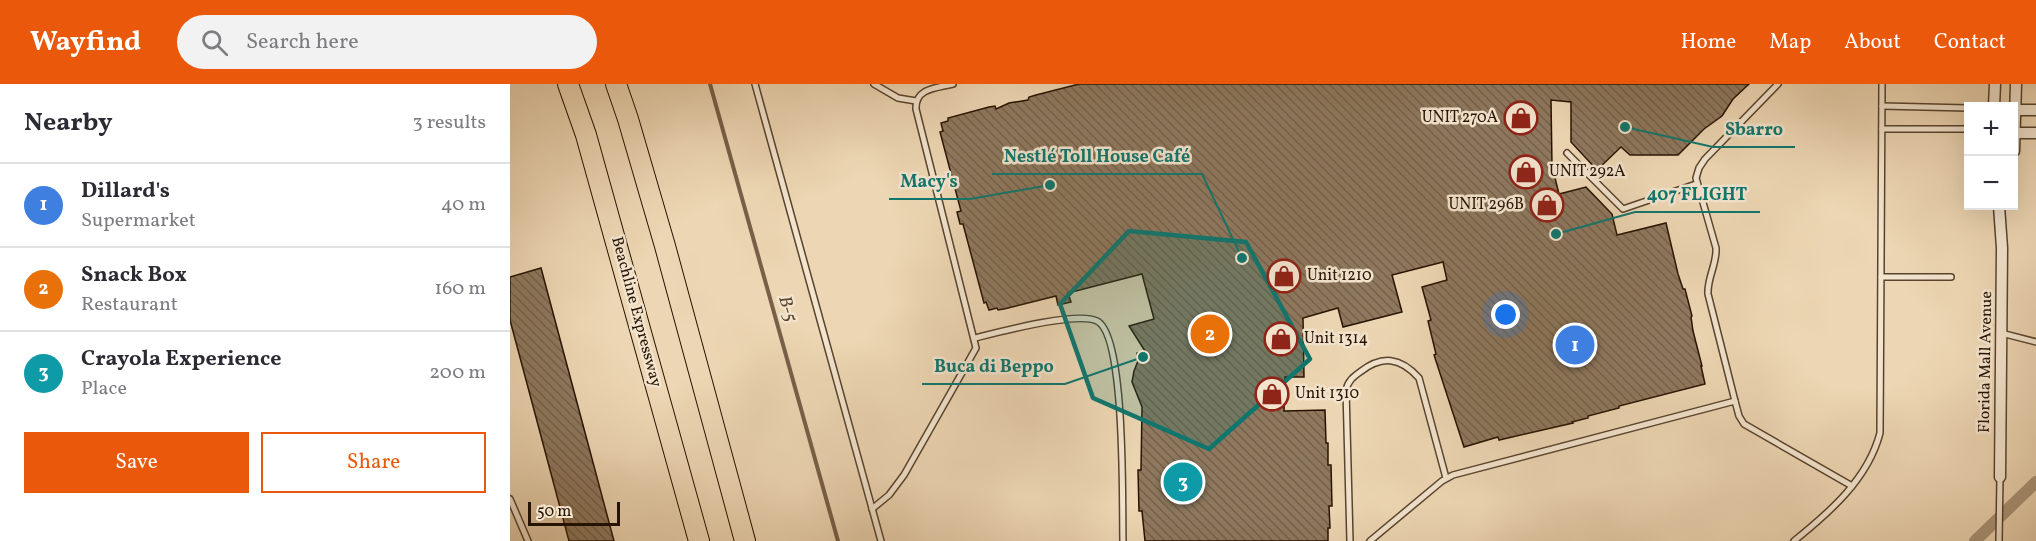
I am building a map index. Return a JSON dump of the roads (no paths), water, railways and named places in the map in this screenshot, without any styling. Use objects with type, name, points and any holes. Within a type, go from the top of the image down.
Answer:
[{"type":"highway","name":"Beachline Expressway","points":[[568,84],[586,135],[699,541]]},
{"type":"highway","points":[[616,84],[665,246],[745,541]]},
{"type":"street","points":[[1994,102],[1995,84]]},
{"type":"street","points":[[2015,102],[2016,84]]},
{"type":"street","points":[[2018,110],[2036,110]]},
{"type":"street","points":[[2018,133],[2036,134]]},
{"type":"street","name":"Florida Mall Avenue","points":[[1999,210],[2002,248],[2000,477]]},
{"type":"street","name":"Florida Mall Avenue","points":[[2002,248],[2007,210]]},
{"type":"lane","points":[[755,84],[881,541]]},
{"type":"lane","points":[[874,84],[898,98],[916,101]]},
{"type":"lane","points":[[872,509],[889,495],[904,475],[975,352],[975,338],[917,114],[916,101],[923,92],[952,84]]},
{"type":"lane","points":[[1778,84],[1705,159],[1697,173],[1696,184],[1716,248],[1716,258],[1708,281],[1709,301],[1739,416],[1744,424],[1852,486]]},
{"type":"lane","points":[[1794,541],[1827,513],[1852,486],[1872,455],[1881,424],[1882,84]]},
{"type":"lane","points":[[1882,106],[1964,108]]},
{"type":"lane","points":[[1882,129],[1964,129]]},
{"type":"lane","points":[[1567,153],[1623,209],[1696,184]]},
{"type":"lane","points":[[1881,277],[1951,277]]},
{"type":"lane","points":[[975,338],[1078,318],[1096,321],[1104,327],[1112,349],[1118,385],[1123,541]]},
{"type":"lane","points":[[2001,333],[2036,342]]},
{"type":"lane","points":[[1350,541],[1346,390],[1351,379],[1372,363],[1389,360],[1406,367],[1419,378],[1446,478]]},
{"type":"lane","points":[[1370,541],[1446,478],[1735,401]]},
{"type":"lane","points":[[1999,541],[2000,477]]},
{"type":"lane","points":[[510,499],[528,541]]},
{"type":"waterway","name":"B-5","points":[[710,84],[838,541]]},
{"type":"waterway","points":[[1975,541],[2036,482]]},
{"type":"place","name":"UNIT 270A","points":[[1521,118]]},
{"type":"place","name":"Sbarro","points":[[1625,127]]},
{"type":"place","name":"UNIT 292A","points":[[1526,172]]},
{"type":"place","name":"Macy's","points":[[1050,185]]},
{"type":"place","name":"UNIT 296B","points":[[1547,205]]},
{"type":"place","name":"407 FLIGHT","points":[[1556,234]]},
{"type":"place","name":"Nestlé Toll House Café","points":[[1242,258]]},
{"type":"place","name":"Unit 1210","points":[[1284,276]]},
{"type":"place","name":"Snack Box","points":[[1210,334]]},
{"type":"place","name":"Unit 1314","points":[[1281,339]]},
{"type":"place","name":"Dillard's","points":[[1575,345]]},
{"type":"place","name":"Buca di Beppo","points":[[1143,357]]},
{"type":"place","name":"Unit 1310","points":[[1272,394]]},
{"type":"place","name":"Crayola Experience","points":[[1183,482]]}]
